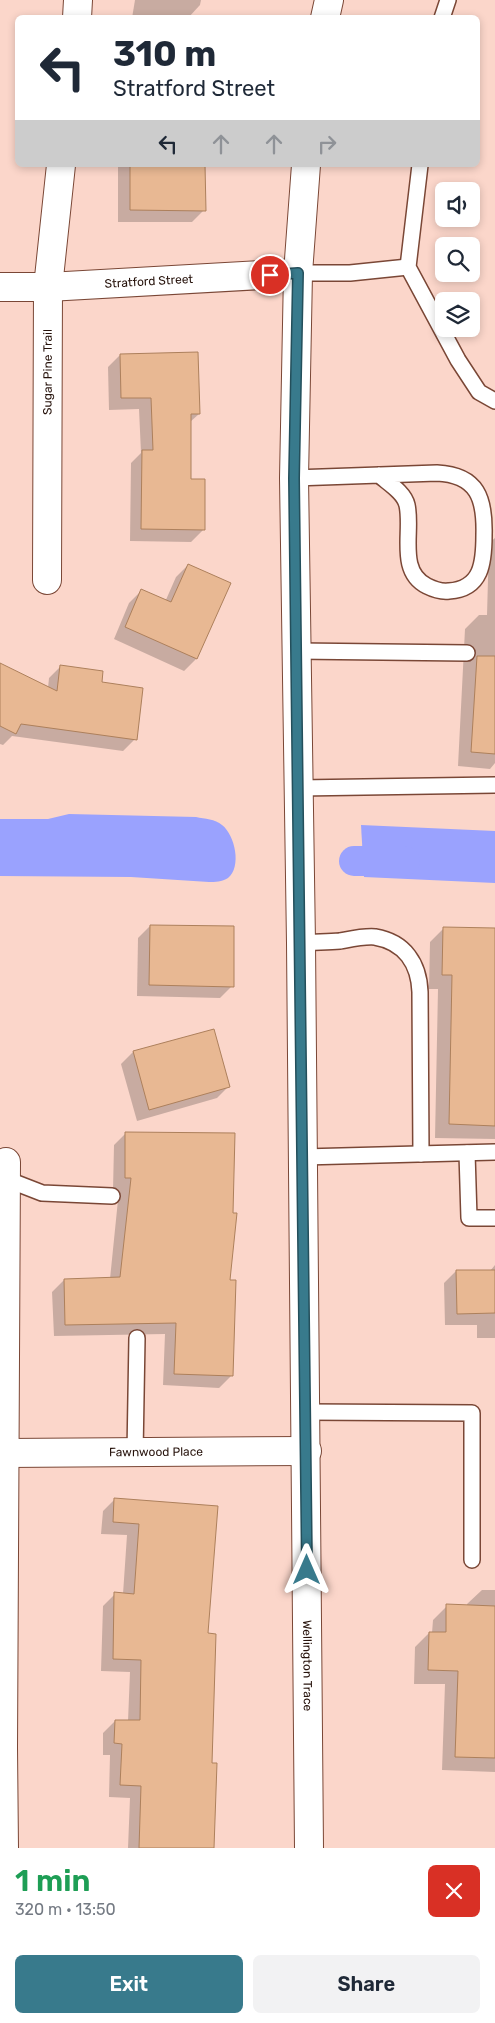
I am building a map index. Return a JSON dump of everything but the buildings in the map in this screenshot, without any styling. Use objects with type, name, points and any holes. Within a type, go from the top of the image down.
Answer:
[{"type":"street","points":[[77,15],[78,0]]},
{"type":"street","points":[[326,15],[328,0]]},
{"type":"street","name":"Sugar Pine Trail","points":[[47,580],[48,287],[61,167]]},
{"type":"street","name":"Wellington Trace","points":[[306,167],[298,273],[294,478],[301,943],[309,1848]]},
{"type":"street","name":"Stratford Street","points":[[0,287],[48,287],[298,273]]},
{"type":"street","points":[[4,1165],[3,1365],[5,1453],[2,1622],[4,1848]]},
{"type":"street","name":"Fawnwood Place","points":[[5,1453],[306,1452]]},
{"type":"lane","points":[[443,15],[448,0]]},
{"type":"lane","points":[[420,167],[408,267],[458,360],[479,392],[495,401]]},
{"type":"lane","points":[[298,273],[350,273],[408,267]]},
{"type":"lane","points":[[294,478],[379,475],[450,474],[463,479],[474,488],[481,499],[485,512],[484,560],[480,572],[472,582],[460,589],[447,592],[434,590],[422,584],[408,562],[407,505],[400,493],[379,475]]},
{"type":"lane","points":[[297,651],[467,653]]},
{"type":"lane","points":[[299,788],[495,785]]},
{"type":"lane","points":[[301,943],[374,937],[390,941],[403,949],[413,962],[419,976],[420,992],[421,1154]]},
{"type":"lane","points":[[303,1158],[495,1152]]},
{"type":"lane","points":[[467,1153],[469,1218],[495,1218]]},
{"type":"lane","points":[[4,1165],[42,1193],[112,1196]]},
{"type":"lane","points":[[135,1453],[137,1338]]},
{"type":"lane","points":[[306,1412],[472,1413],[472,1560]]},
{"type":"water","points":[[69,814],[196,817],[213,820],[222,825],[230,836],[235,851],[235,866],[228,878],[214,882],[131,877],[0,876],[0,819],[48,819]]},
{"type":"water","points":[[361,825],[495,831],[495,883],[364,877]]},
{"type":"waterway","points":[[354,861],[405,861]]},
{"type":"route","points":[[270,275],[298,273],[294,478],[307,1570]]}]
